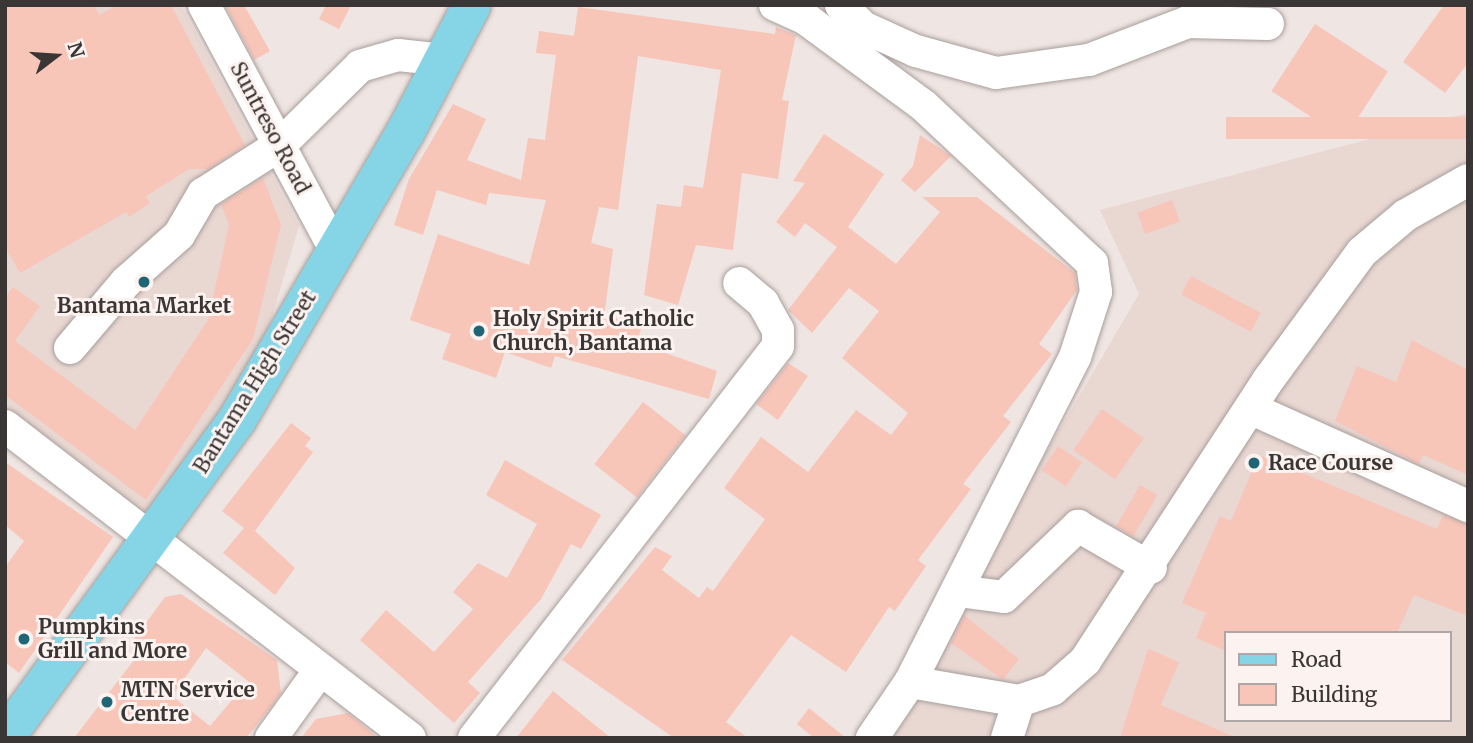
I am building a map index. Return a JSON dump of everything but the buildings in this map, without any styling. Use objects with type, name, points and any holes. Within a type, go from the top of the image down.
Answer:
[{"type":"main road","name":"Bantama High Street","points":[[5,738],[153,539],[237,420],[336,251],[444,60],[472,5]]},
{"type":"street","name":"Suntreso Road","points":[[204,5],[336,251]]},
{"type":"street","points":[[775,5],[806,19],[924,106],[1092,263],[1090,320],[911,682],[872,738]]},
{"type":"street","points":[[841,5],[863,26],[916,51],[996,73],[1089,60],[1188,22],[1268,24]]},
{"type":"street","points":[[70,348],[126,282],[179,235],[203,194],[280,145],[360,66],[398,55],[444,60]]},
{"type":"street","points":[[911,682],[1019,701],[1054,689],[1085,661],[1254,410],[1269,379],[1362,252],[1406,215],[1468,180]]},
{"type":"street","points":[[474,738],[778,346],[778,330],[763,303],[739,283]]},
{"type":"street","points":[[1254,410],[1468,506]]},
{"type":"street","points":[[5,426],[410,738]]},
{"type":"street","points":[[958,590],[1004,597],[1078,526],[1150,568]]},
{"type":"street","points":[[271,738],[320,670]]},
{"type":"street","points":[[1007,738],[1019,701]]},
{"type":"shaded area","name":"Bantama Market","points":[[5,5],[181,5],[299,226],[266,337],[151,522],[5,414]]},
{"type":"shaded area","name":"Race Course","points":[[1468,113],[1468,738],[879,738],[1139,294],[1100,210]]},
{"type":"place","name":"Bantama Market","points":[[144,282]]},
{"type":"place","name":"Holy Spirit Catholic Church, Bantama","points":[[479,331]]},
{"type":"place","name":"Race Course","points":[[1254,463]]},
{"type":"place","name":"Pumpkins Grill and More","points":[[24,639]]},
{"type":"place","name":"MTN Service Centre","points":[[107,702]]}]
